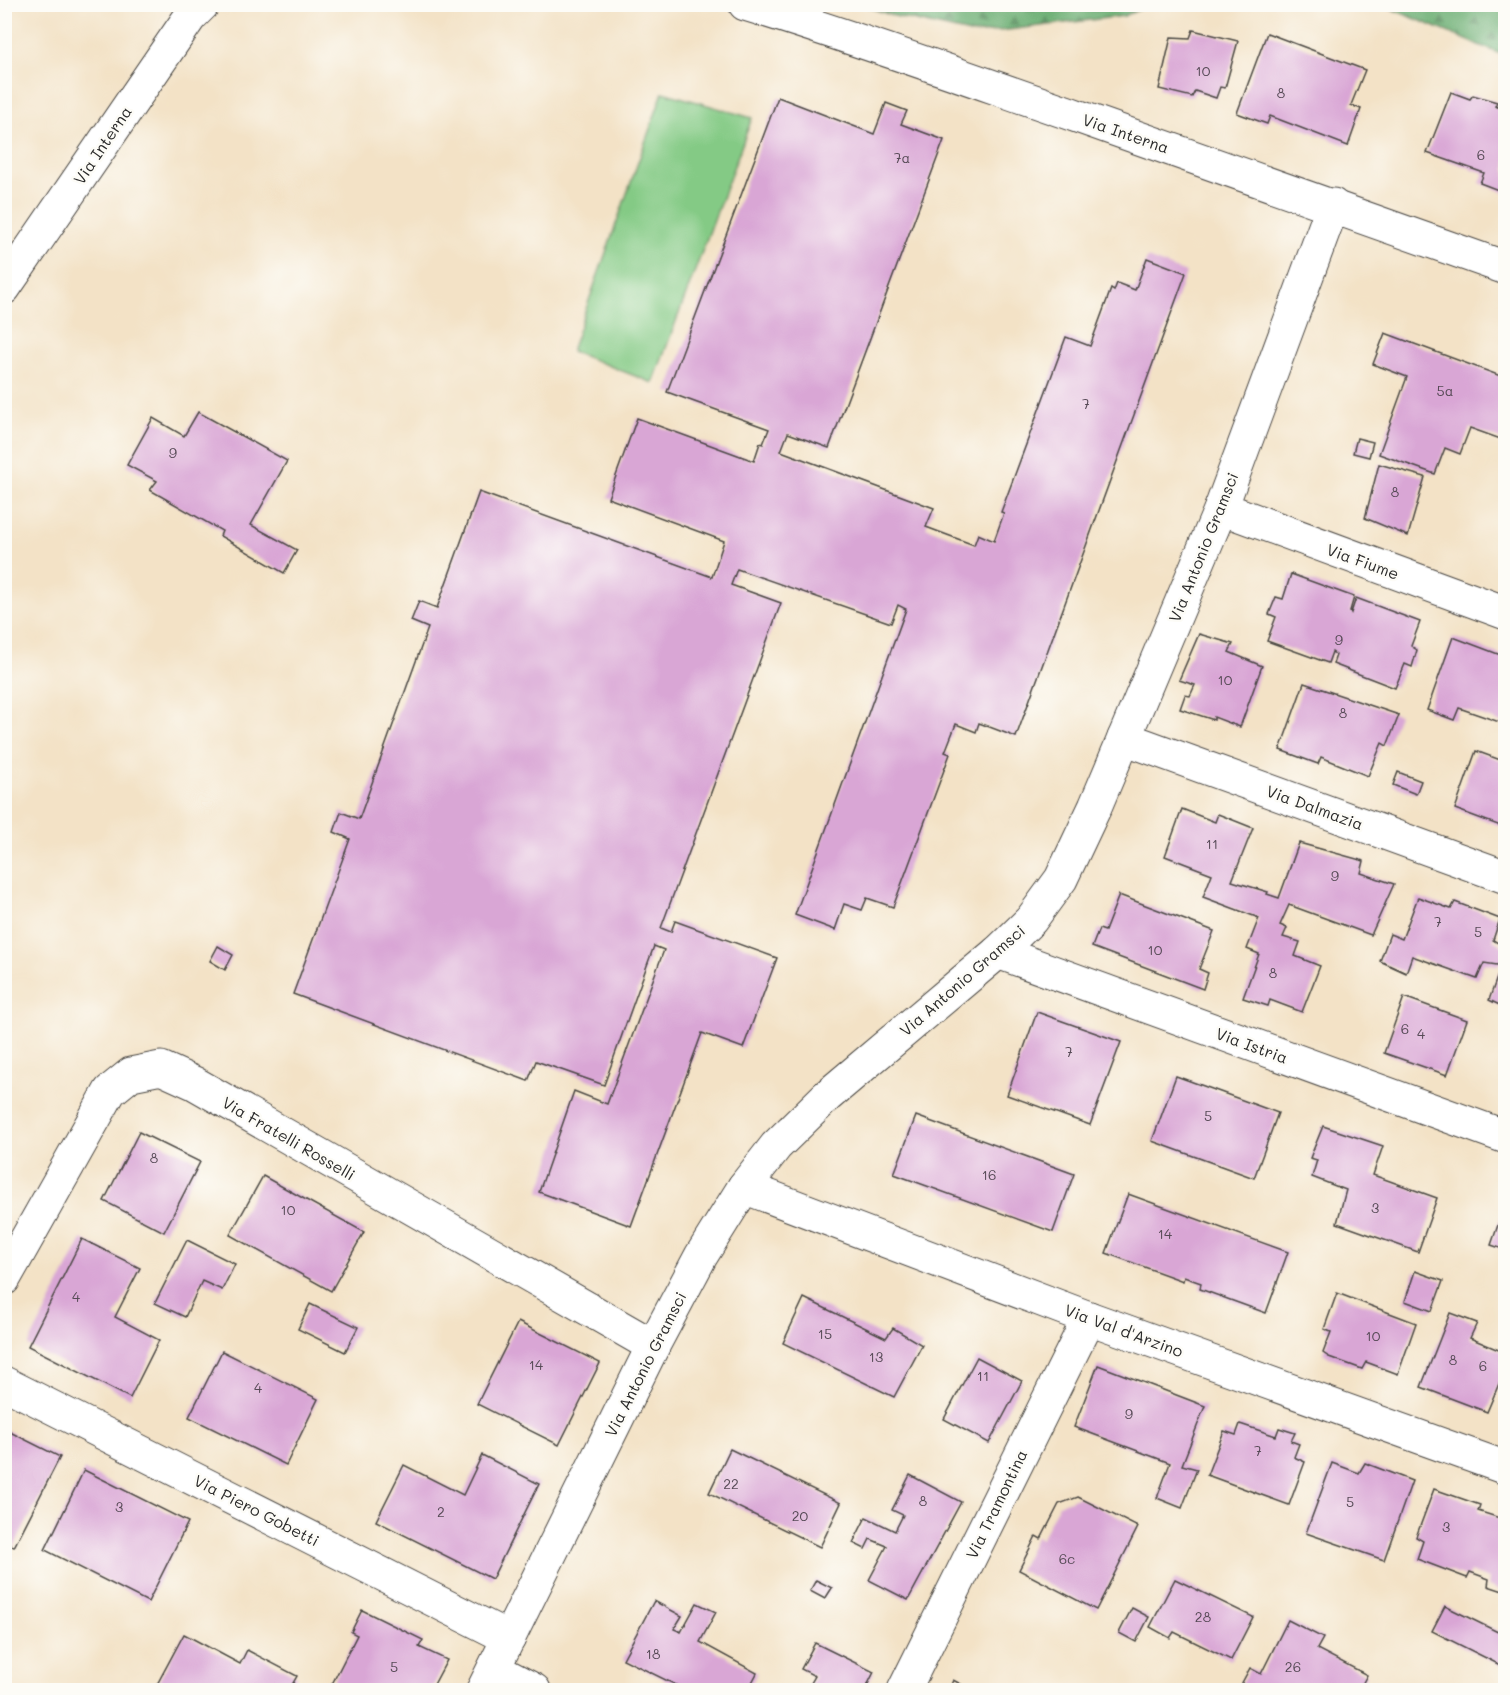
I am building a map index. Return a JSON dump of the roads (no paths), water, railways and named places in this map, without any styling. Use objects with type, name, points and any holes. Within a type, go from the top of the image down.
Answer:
[{"type":"street","name":"Via Interna","points":[[4,288],[190,17],[203,4]]},
{"type":"street","name":"Via Interna","points":[[745,4],[812,24],[1334,205],[1506,268]]},
{"type":"street","name":"Via Antonio Gramsci","points":[[488,1680],[653,1346],[701,1256],[744,1187],[776,1146],[827,1096],[998,952],[1031,920],[1061,879],[1095,807],[1221,508],[1334,205]]},
{"type":"street","name":"Via Fiume","points":[[1221,508],[1506,614]]},
{"type":"street","name":"Via Dalmazia","points":[[1124,738],[1506,877]]},
{"type":"street","name":"Via Istria","points":[[998,952],[1506,1137]]},
{"type":"street","name":"Via Fratelli Rosselli","points":[[4,1280],[110,1091],[131,1074],[161,1068],[194,1083],[653,1346]]},
{"type":"street","name":"Via Val d'Arzino","points":[[744,1187],[1089,1318],[1506,1468]]},
{"type":"street","name":"Via Tramontina","points":[[904,1690],[1089,1318]]},
{"type":"street","name":"Via Piero Gobetti","points":[[4,1383],[509,1638]]},
{"type":"street","points":[[488,1680],[534,1690]]}]
